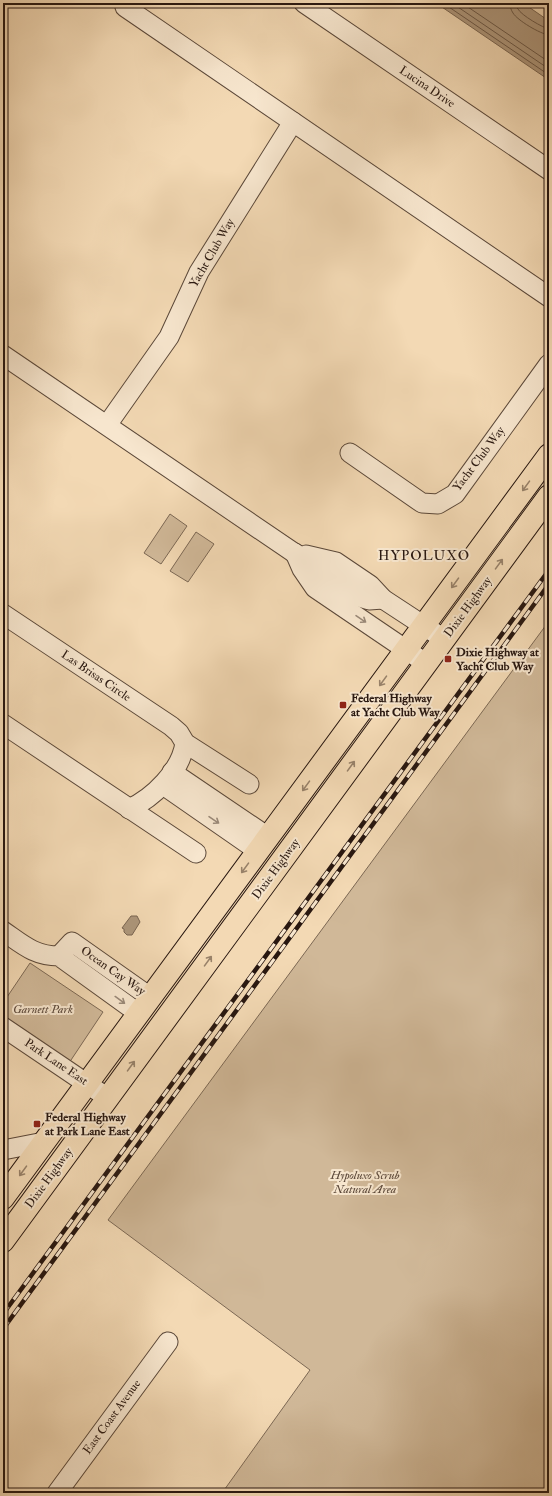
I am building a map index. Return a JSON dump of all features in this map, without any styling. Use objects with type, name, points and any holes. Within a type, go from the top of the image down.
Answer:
[{"type":"main road","name":"Dixie Highway","points":[[3,1198],[549,455]]},
{"type":"main road","name":"Dixie Highway","points":[[3,1241],[549,496]]},
{"type":"street","name":"Lucina Drive","points":[[304,3],[549,170]]},
{"type":"street","points":[[125,7],[549,297]]},
{"type":"street","name":"Yacht Club Way","points":[[107,425],[169,337],[199,272],[293,122]]},
{"type":"street","points":[[3,354],[295,552],[336,562],[347,589],[406,650],[427,664]]},
{"type":"street","name":"Yacht Club Way","points":[[350,453],[422,503],[438,504],[455,494],[549,364]]},
{"type":"street","points":[[295,552],[302,569],[315,588],[347,589],[370,585],[383,599],[444,639]]},
{"type":"street","name":"Las Brisas Circle","points":[[3,614],[171,726],[179,733],[185,743],[249,784]]},
{"type":"street","points":[[3,724],[196,854]]},
{"type":"street","points":[[129,809],[149,798],[167,778],[183,754],[185,743]]},
{"type":"street","points":[[167,778],[263,844]]},
{"type":"street","name":"Ocean Cay Way","points":[[3,931],[34,952],[47,956],[59,956],[144,1005]]},
{"type":"street","name":"Ocean Cay Way","points":[[59,956],[72,942],[144,1005]]},
{"type":"street","name":"Park Lane East","points":[[3,1027],[108,1098]]},
{"type":"street","points":[[3,1150],[44,1142]]},
{"type":"street","name":"East Coast Avenue","points":[[57,1493],[168,1342]]},
{"type":"green space","points":[[170,514],[187,526],[161,564],[144,553]]},
{"type":"green space","points":[[196,532],[214,544],[188,582],[170,571]]},
{"type":"green space","name":"Hypoluxo Scrub Natural Area","points":[[549,621],[549,1493],[222,1493],[310,1370],[108,1220]]},
{"type":"green space","name":"Garnett Park","points":[[30,963],[103,1012],[69,1063],[3,1020],[3,1003]]},
{"type":"water","points":[[436,3],[523,3],[549,21],[549,80]]},
{"type":"water","points":[[131,916],[137,916],[140,922],[132,935],[127,935],[122,928]]},
{"type":"railway","points":[[3,1314],[549,570]]},
{"type":"railway","points":[[3,1329],[549,584]]},
{"type":"place","name":"Dixie Highway at Yacht Club Way","points":[[448,659]]},
{"type":"place","name":"Federal Highway at Yacht Club Way","points":[[343,705]]},
{"type":"place","name":"Federal Highway at Park Lane East","points":[[37,1124]]},
{"type":"district","name":"HYPOLUXO","points":[[424,555]]}]
